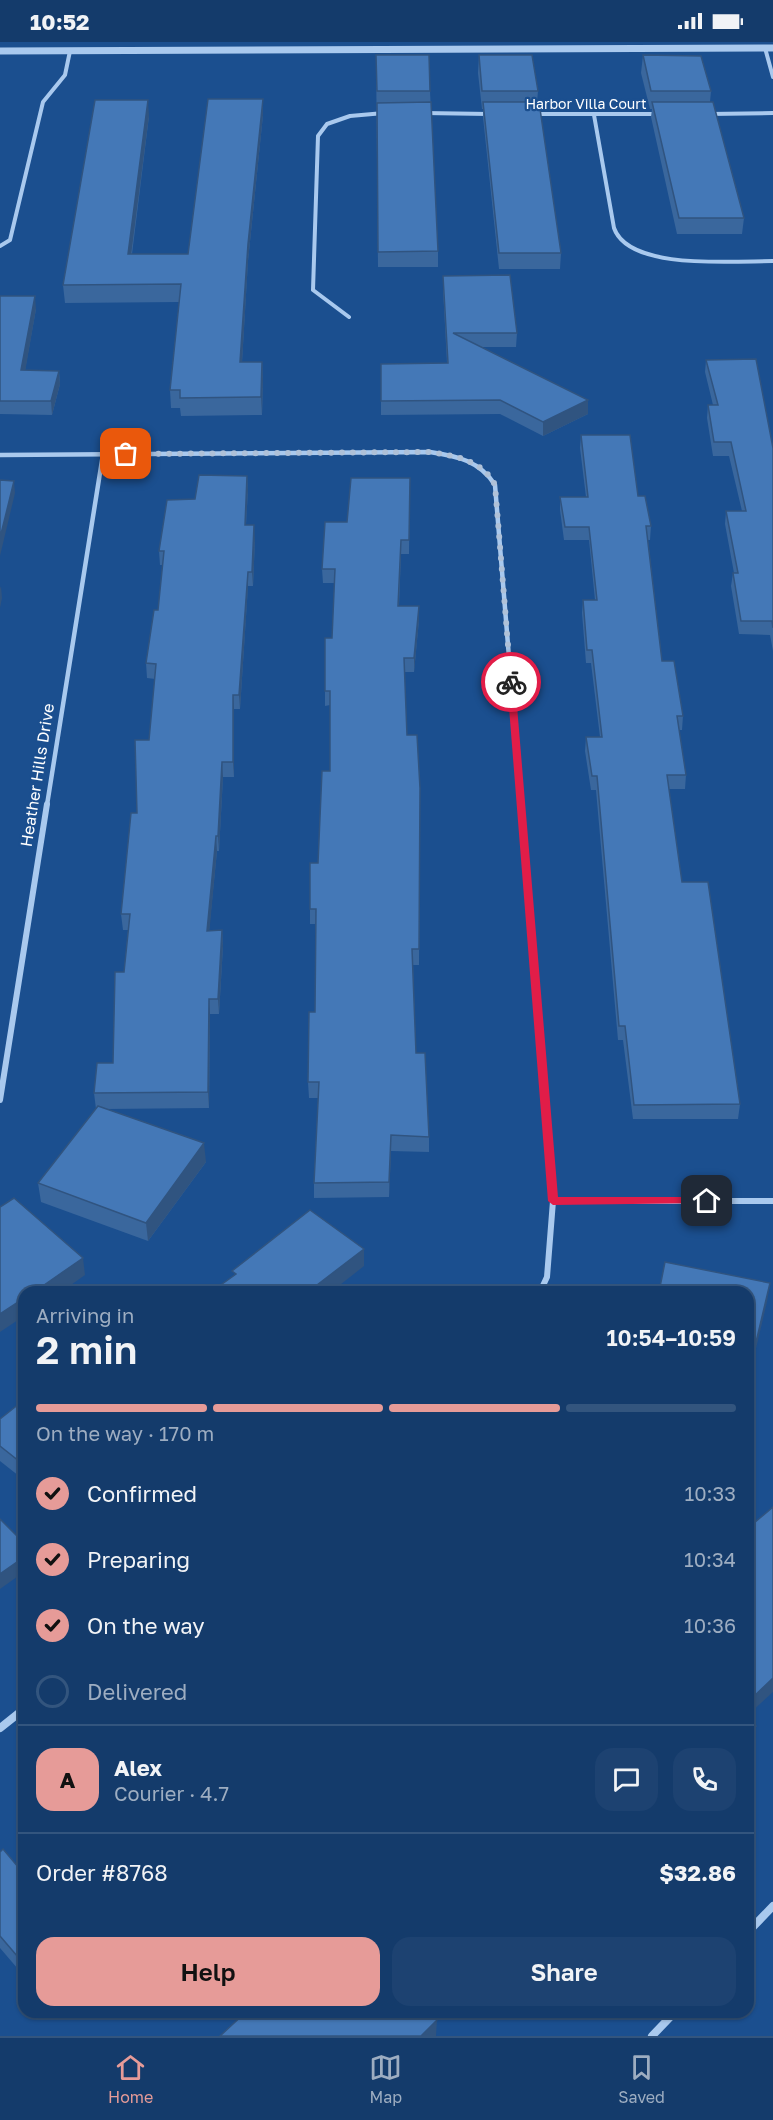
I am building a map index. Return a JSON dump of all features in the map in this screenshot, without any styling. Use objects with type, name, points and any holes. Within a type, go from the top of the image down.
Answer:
[{"type":"street","points":[[765,48],[773,77]]},
{"type":"street","points":[[0,51],[773,48]]},
{"type":"street","points":[[0,246],[10,240],[43,102],[65,75],[70,51]]},
{"type":"street","points":[[349,317],[314,290],[318,136],[327,124],[351,116],[390,113]]},
{"type":"street","points":[[412,113],[492,114]]},
{"type":"street","points":[[702,114],[773,113]]},
{"type":"street","name":"Harbor Villa Court","points":[[526,114],[666,114]]},
{"type":"street","points":[[594,114],[617,235],[625,245],[655,257],[683,260],[773,261]]},
{"type":"street","points":[[0,455],[430,452],[454,456],[474,463],[489,473],[495,485],[553,1201],[547,1277],[543,1286]]},
{"type":"street","name":"Heather Hills Drive","points":[[0,1100],[103,454]]},
{"type":"street","points":[[553,1201],[773,1200]]},
{"type":"street","points":[[0,1728],[18,1714]]},
{"type":"street","points":[[754,1926],[773,1906]]},
{"type":"street","points":[[652,2036],[669,2018]]},
{"type":"building","points":[[376,55],[429,55],[430,91],[377,91]]},
{"type":"building","points":[[479,55],[532,55],[538,91],[482,91]]},
{"type":"building","points":[[643,55],[701,56],[711,91],[651,91]]},
{"type":"building","points":[[208,99],[263,99],[248,244],[240,362],[262,362],[261,397],[180,398],[180,390],[170,390],[181,284],[63,285],[95,100],[148,100],[128,254],[188,254]]},
{"type":"building","points":[[431,102],[438,251],[378,252],[377,103]]},
{"type":"building","points":[[483,102],[539,102],[561,253],[499,253]]},
{"type":"building","points":[[652,102],[713,102],[744,218],[679,218]]},
{"type":"building","points":[[510,275],[517,333],[453,333],[588,400],[543,422],[500,400],[381,401],[381,364],[448,363],[443,276]]},
{"type":"building","points":[[0,296],[35,296],[21,370],[59,371],[51,401],[0,401]]},
{"type":"building","points":[[756,359],[773,448],[773,628],[772,621],[741,621],[733,573],[738,573],[726,511],[746,511],[731,442],[714,442],[708,405],[718,405],[706,360]]},
{"type":"building","points":[[581,435],[630,435],[638,496],[645,496],[651,526],[646,526],[662,661],[674,661],[683,716],[677,716],[686,775],[667,775],[682,882],[708,882],[740,1104],[634,1105],[625,1026],[619,1026],[597,776],[592,776],[586,737],[602,737],[592,650],[587,650],[583,600],[597,600],[589,527],[565,527],[560,497],[588,497]]},
{"type":"building","points":[[199,475],[247,476],[245,525],[254,525],[252,572],[248,572],[239,695],[233,695],[233,762],[222,762],[218,836],[216,836],[207,931],[222,930],[218,999],[209,999],[208,1092],[94,1093],[97,1063],[113,1063],[115,972],[124,972],[130,914],[121,914],[131,813],[137,813],[135,740],[149,740],[156,664],[146,663],[154,610],[158,610],[164,551],[159,551],[167,500],[195,499]]},
{"type":"building","points":[[351,478],[410,478],[409,540],[401,540],[398,606],[419,606],[414,658],[404,658],[407,735],[417,735],[420,788],[419,949],[412,949],[416,1053],[425,1053],[429,1137],[391,1135],[389,1182],[314,1183],[319,1082],[308,1082],[309,1012],[315,1012],[316,909],[310,909],[310,863],[318,863],[322,771],[330,771],[330,691],[325,691],[325,638],[332,638],[335,569],[322,569],[325,522],[347,522]]},
{"type":"building","points":[[0,480],[14,481],[0,538]]},
{"type":"building","points":[[98,1106],[204,1143],[146,1223],[38,1183]]},
{"type":"building","points":[[14,1198],[83,1258],[43,1286],[18,1286],[18,1302],[0,1314],[0,1207]]},
{"type":"building","points":[[310,1210],[364,1249],[318,1286],[219,1286],[236,1274],[232,1271]]},
{"type":"building","points":[[665,1262],[770,1283],[754,1351],[754,1286],[660,1286]]},
{"type":"building","points":[[18,1405],[18,1460],[0,1446],[0,1419]]},
{"type":"building","points":[[773,1507],[773,1678],[754,1696],[754,1523]]},
{"type":"building","points":[[0,1519],[18,1537],[18,1561],[0,1574]]},
{"type":"building","points":[[3,1849],[18,1867],[18,1957],[0,1936],[0,1852]]},
{"type":"building","points":[[240,2018],[435,2018],[437,2020],[421,2036],[220,2036]]},
{"type":"way so far","points":[[126,454],[430,452],[454,456],[474,463],[489,473],[495,485],[511,682]]},
{"type":"route","points":[[511,682],[553,1201],[707,1201]]}]
